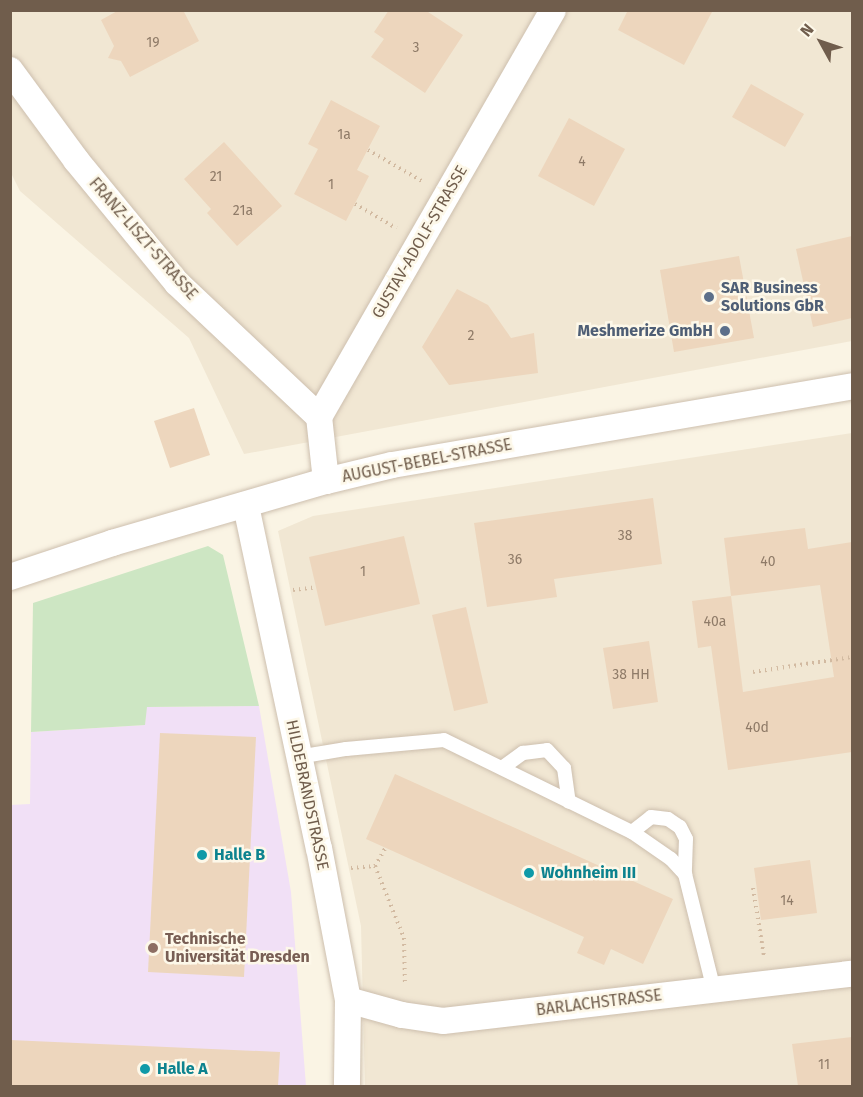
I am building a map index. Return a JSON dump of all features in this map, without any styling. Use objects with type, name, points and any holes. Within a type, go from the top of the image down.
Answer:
[{"type":"street","name":"GUSTAV-ADOLF-STRASSE","points":[[319,417],[553,10]]},
{"type":"street","name":"FRANZ-LISZT-STRASSE","points":[[10,70],[76,160],[177,283],[319,417]]},
{"type":"street","name":"AUGUST-BEBEL-STRASSE","points":[[10,577],[112,543],[326,481],[392,465],[852,387]]},
{"type":"street","points":[[319,417],[326,481]]},
{"type":"street","name":"HILDEBRANDSTRASSE","points":[[246,506],[323,870],[348,1000],[347,1086]]},
{"type":"street","name":"BARLACHSTRASSE","points":[[348,1000],[402,1015],[443,1021],[852,974]]},
{"type":"lane","points":[[298,757],[345,749],[444,740],[632,832],[671,859],[686,874]]},
{"type":"lane","points":[[501,768],[523,753],[547,750],[564,768],[569,802]]},
{"type":"lane","points":[[632,832],[651,818],[668,819],[680,827],[686,839],[686,874],[714,990]]},
{"type":"path","points":[[368,150],[447,196]]},
{"type":"path","points":[[355,204],[420,242]]},
{"type":"path","points":[[753,672],[852,657]]},
{"type":"path","points":[[375,866],[386,847]]},
{"type":"path","points":[[323,870],[375,866]]},
{"type":"path","points":[[375,866],[404,938],[405,997],[402,1015]]},
{"type":"path","points":[[753,888],[768,983]]},
{"type":"shaded area","points":[[10,11],[852,11],[852,341],[244,454],[189,338],[20,191],[11,173]]},
{"type":"shaded area","points":[[852,433],[852,1086],[365,1086],[361,926],[278,531],[313,516]]},
{"type":"shaded area","name":"Technische Universität Dresden","points":[[259,706],[291,892],[306,1086],[11,1086],[10,805],[30,804],[31,732],[145,725],[146,707]]},
{"type":"green space","points":[[208,546],[223,555],[259,706],[147,707],[145,725],[31,732],[33,603]]},
{"type":"building","points":[[119,10],[183,10],[199,41],[130,77],[121,61],[108,58],[114,46],[101,20]]},
{"type":"building","points":[[389,10],[425,10],[463,35],[425,93],[371,57],[384,39],[374,32]]},
{"type":"building","points":[[628,10],[713,10],[684,65],[618,30]]},
{"type":"building","points":[[751,84],[804,114],[785,147],[732,117]]},
{"type":"building","points":[[331,100],[380,126],[357,170],[369,176],[346,221],[294,194],[318,149],[308,144]]},
{"type":"building","points":[[569,118],[625,149],[594,206],[538,176]]},
{"type":"building","points":[[224,142],[282,206],[237,246],[207,213],[211,209],[184,179]]},
{"type":"building","points":[[852,236],[852,318],[813,327],[796,249]]},
{"type":"building","points":[[739,256],[754,338],[674,352],[660,270]]},
{"type":"building","points":[[457,289],[488,305],[511,338],[534,333],[538,373],[449,385],[422,347]]},
{"type":"building","points":[[194,408],[210,455],[170,468],[154,421]]},
{"type":"building","points":[[653,498],[662,564],[554,579],[557,597],[487,607],[474,523]]},
{"type":"building","points":[[805,528],[808,549],[852,542],[852,752],[728,770],[711,646],[698,648],[692,601],[731,596],[724,538]],"holes":[[[820,585],[834,677],[743,692],[731,596]]]},
{"type":"building","points":[[404,536],[420,604],[325,626],[309,557]]},
{"type":"building","points":[[466,607],[488,703],[454,711],[432,615]]},
{"type":"building","points":[[649,641],[658,702],[613,709],[603,648]]},
{"type":"building","name":"Halle B","points":[[160,733],[256,737],[244,977],[148,972]]},
{"type":"building","name":"Wohnheim III","points":[[395,774],[673,899],[643,964],[611,949],[604,965],[577,953],[584,937],[366,839]]},
{"type":"building","points":[[810,860],[817,913],[761,920],[754,868]]},
{"type":"building","points":[[852,1037],[852,1086],[798,1086],[792,1044]]},
{"type":"building","name":"Halle A","points":[[10,1040],[280,1052],[278,1086],[10,1086]]},
{"type":"place","name":"SAR Business Solutions GbR","points":[[709,297]]},
{"type":"place","name":"Meshmerize GmbH","points":[[725,331]]},
{"type":"place","name":"Halle B","points":[[202,855]]},
{"type":"place","name":"Wohnheim III","points":[[529,873]]},
{"type":"place","name":"Technische Universität Dresden","points":[[153,948]]},
{"type":"place","name":"Halle A","points":[[145,1069]]}]
